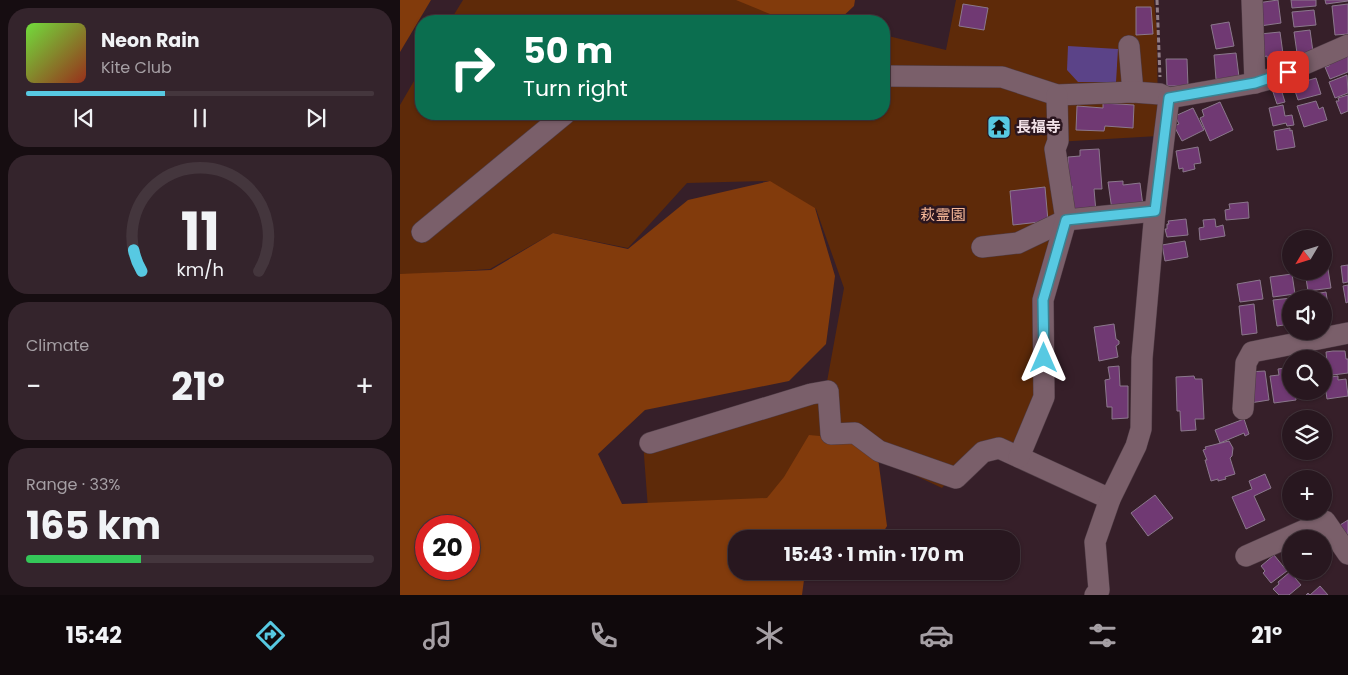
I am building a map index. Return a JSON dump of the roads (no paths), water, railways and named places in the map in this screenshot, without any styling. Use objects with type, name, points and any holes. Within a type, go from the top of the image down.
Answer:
[{"type":"street","points":[[1252,0],[1255,83]]},
{"type":"street","points":[[890,76],[1002,77],[1057,95],[1133,92],[1164,96],[1255,83],[1273,78],[1348,45]]},
{"type":"street","points":[[1129,46],[1133,92]]},
{"type":"street","points":[[1019,457],[1044,397],[1043,300],[1066,220],[1055,149],[1058,142],[1057,95]]},
{"type":"street","points":[[1101,593],[1095,542],[1110,499],[1136,446],[1141,429],[1142,358],[1164,96]]},
{"type":"street","points":[[422,232],[558,120]]},
{"type":"street","points":[[982,247],[1018,243],[1066,220],[1155,211]]},
{"type":"street","points":[[1243,410],[1246,363],[1252,352],[1348,333]]},
{"type":"street","points":[[650,443],[812,394],[828,391],[831,434],[855,433],[879,452],[956,478],[982,452],[999,448],[1110,499]]},
{"type":"street","points":[[1246,556],[1325,521],[1348,554]]},
{"type":"place","name":"長福寺","points":[[999,127]]},
{"type":"park label","name":"萩霊園","points":[[943,215]]}]
